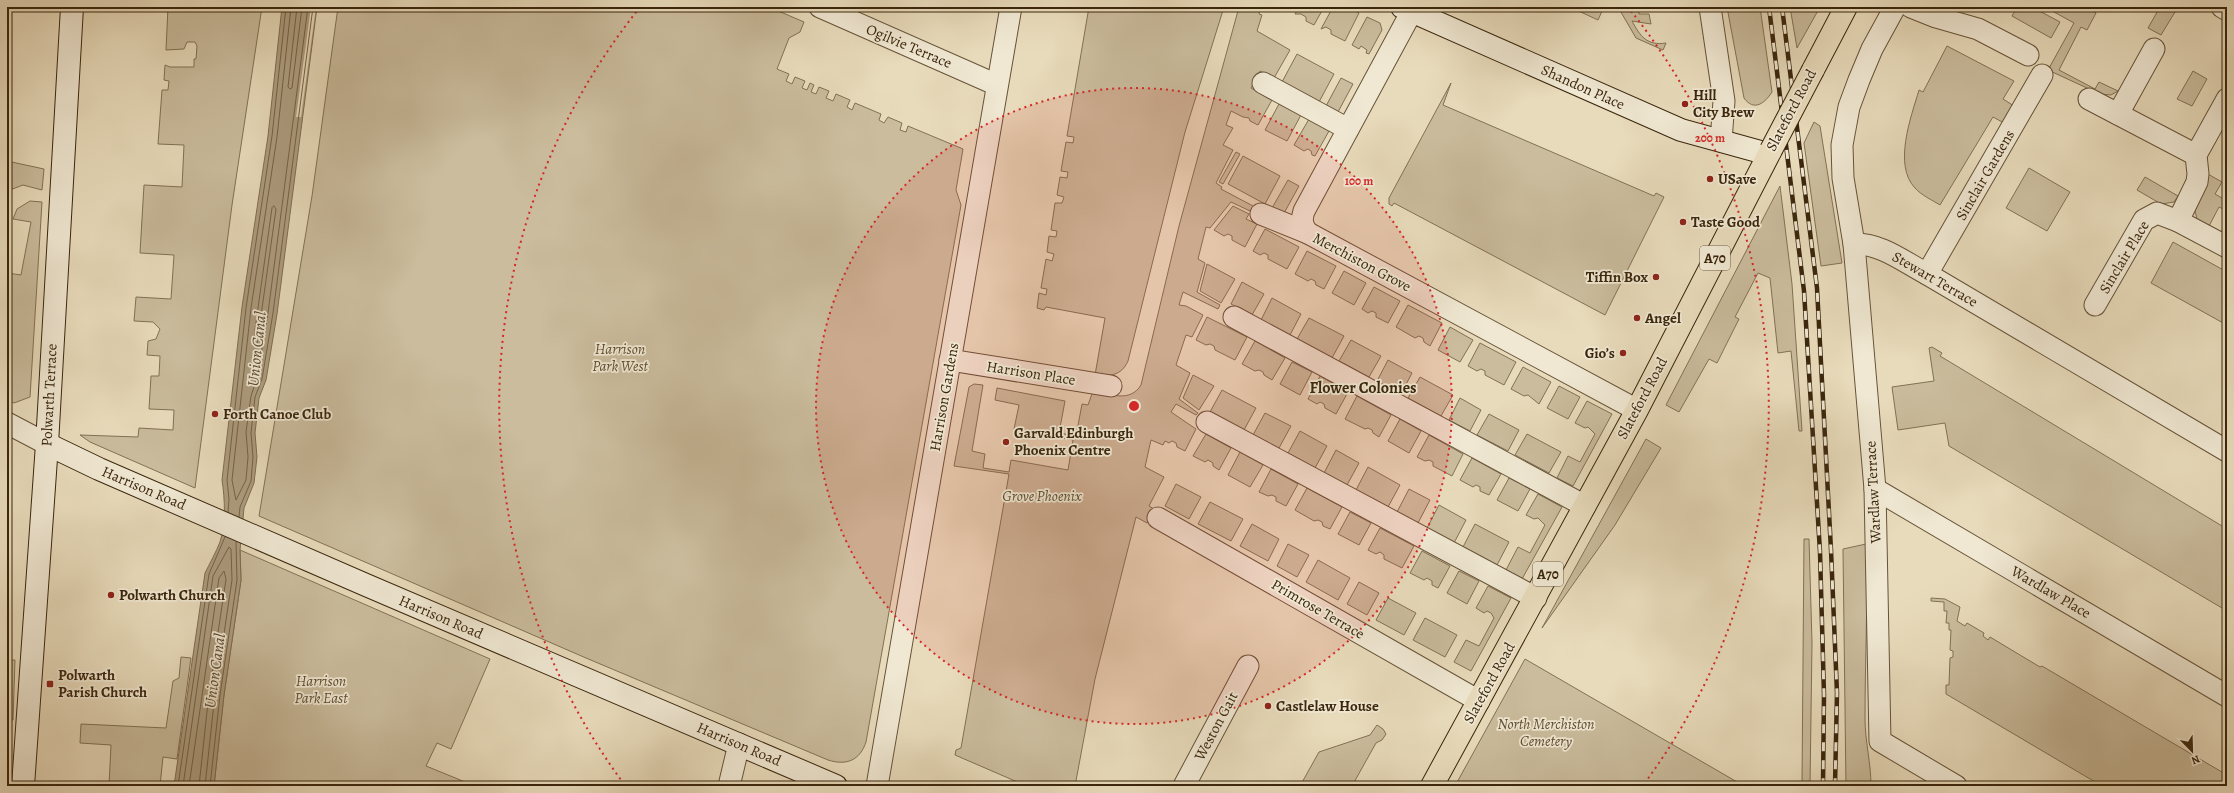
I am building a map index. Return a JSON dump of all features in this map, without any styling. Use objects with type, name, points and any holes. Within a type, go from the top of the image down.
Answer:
[{"type":"main road","name":"Slateford Road","points":[[1432,786],[1536,598],[1637,410],[1769,152],[1846,7]]},
{"type":"street","name":"Polwarth Terrace","points":[[22,785],[47,444],[72,7]]},
{"type":"street","name":"Ogilvie Terrace","points":[[820,7],[997,85]]},
{"type":"street","name":"Harrison Gardens","points":[[877,786],[1011,7]]},
{"type":"street","points":[[1710,7],[1724,101],[1722,141]]},
{"type":"street","points":[[1854,244],[1843,178],[1844,126],[1859,80],[1872,49],[1895,7]]},
{"type":"street","points":[[1911,7],[1936,17],[1978,29],[1996,36],[2028,55]]},
{"type":"street","points":[[2222,7],[2227,10]]},
{"type":"street","name":"Shandon Place","points":[[1407,9],[1681,130],[1769,152]]},
{"type":"street","name":"Merchiston Grove","points":[[1407,9],[1348,129],[1304,211],[1302,223],[1308,233],[1637,410]]},
{"type":"street","points":[[2118,114],[2154,50]]},
{"type":"street","name":"Sinclair Gardens","points":[[1927,274],[2042,75]]},
{"type":"street","points":[[1262,83],[1348,129]]},
{"type":"street","points":[[2089,99],[2196,155]]},
{"type":"street","points":[[2178,221],[2197,182],[2198,164],[2196,155],[2227,99]]},
{"type":"street","name":"Sinclair Place","points":[[2095,305],[2144,220],[2157,213],[2178,221],[2227,248]]},
{"type":"street","points":[[1261,214],[1308,233]]},
{"type":"street","name":"Stewart Terrace","points":[[1854,244],[1866,243],[1877,247],[1927,274],[2227,451]]},
{"type":"street","name":"Wardlaw Terrace","points":[[1854,244],[1875,489],[1880,741],[1956,786]]},
{"type":"street","points":[[1234,317],[1585,506]]},
{"type":"street","name":"Harrison Place","points":[[950,360],[1111,386]]},
{"type":"street","points":[[1207,422],[1536,598]]},
{"type":"street","points":[[7,424],[47,444]]},
{"type":"street","name":"Harrison Road","points":[[47,444],[99,469],[836,786]]},
{"type":"street","name":"Wardlaw Place","points":[[1875,489],[2227,696]]},
{"type":"street","name":"Primrose Terrace","points":[[1158,518],[1479,701]]},
{"type":"street","name":"Weston Gait","points":[[1184,786],[1248,666]]},
{"type":"street","points":[[729,786],[739,744]]},
{"type":"green space","points":[[168,7],[262,7],[232,205],[195,488],[90,442],[80,435],[138,437],[139,428],[173,430],[174,410],[149,409],[151,376],[159,376],[160,356],[147,355],[148,341],[156,339],[160,329],[153,322],[134,321],[136,297],[171,299],[174,255],[140,253],[144,185],[182,187],[184,145],[158,144],[162,90],[168,90],[169,81],[164,80],[165,65],[170,67],[194,67],[197,46],[195,42],[187,42],[184,49],[166,50]]},
{"type":"green space","name":"Harrison Park West","points":[[338,7],[769,7],[804,22],[800,32],[789,38],[777,69],[789,74],[786,81],[792,84],[795,77],[805,81],[802,88],[807,90],[810,83],[814,85],[811,92],[816,94],[819,87],[829,91],[826,98],[833,101],[836,94],[850,100],[847,107],[852,110],[855,103],[881,114],[879,120],[884,123],[888,117],[902,123],[900,130],[906,132],[908,126],[963,149],[956,190],[961,205],[866,742],[860,753],[852,760],[847,762],[835,762],[828,760],[586,658],[259,516],[312,196]]},
{"type":"green space","points":[[1089,7],[1224,7],[1185,132],[1128,361],[1122,370],[1111,375],[1095,375],[1105,318],[1046,307],[1044,310],[1037,308],[1039,293],[1046,295],[1047,289],[1041,288],[1046,259],[1052,261],[1054,254],[1047,252],[1049,236],[1056,237],[1057,231],[1051,230],[1055,203],[1062,203],[1064,197],[1057,195],[1060,177],[1067,178],[1068,172],[1061,171],[1066,142],[1073,143],[1074,137],[1067,136]]},
{"type":"green space","name":"Grove Phoenix","points":[[1239,7],[1261,7],[1259,14],[1262,15],[1257,31],[1290,50],[1274,78],[1260,71],[1251,88],[1272,100],[1258,125],[1250,121],[1249,118],[1243,117],[1231,111],[1226,125],[1233,128],[1223,145],[1233,150],[1216,183],[1222,187],[1221,189],[1253,206],[1250,211],[1231,202],[1210,228],[1206,227],[1198,259],[1205,263],[1197,292],[1220,305],[1218,309],[1183,292],[1179,305],[1186,306],[1203,315],[1192,337],[1186,335],[1176,365],[1190,373],[1179,399],[1198,413],[1196,415],[1176,404],[1171,412],[1196,429],[1185,451],[1177,447],[1176,443],[1172,441],[1169,443],[1165,441],[1163,445],[1151,440],[1145,467],[1164,477],[1149,506],[1154,509],[1147,523],[1136,517],[1095,679],[1075,786],[1022,786],[1022,784],[955,755],[956,750],[961,748],[1009,474],[954,466],[969,387],[974,384],[983,385],[972,451],[985,454],[983,468],[1009,472],[1011,460],[1068,470],[1073,440],[1014,429],[1019,405],[995,400],[997,388],[1065,401],[1059,433],[1076,436],[1082,404],[1088,405],[1093,391],[1125,396],[1136,391],[1141,385],[1179,226]]},
{"type":"green space","points":[[1299,7],[1324,7],[1314,25],[1306,21],[1306,17],[1301,14],[1295,14]]},
{"type":"green space","points":[[1333,7],[1347,7],[1359,13],[1345,41],[1331,34],[1331,30],[1326,27],[1321,29]]},
{"type":"green space","points":[[1570,7],[1610,7],[1609,11],[1603,9],[1598,20]]},
{"type":"green space","points":[[1618,7],[1639,7],[1639,14],[1649,14],[1651,24],[1632,21],[1645,39],[1659,44],[1666,43],[1663,50],[1636,38]]},
{"type":"green space","points":[[1727,7],[1760,7],[1772,92],[1766,100],[1759,104],[1752,105],[1744,98]]},
{"type":"green space","points":[[1790,7],[1820,7],[1797,48]]},
{"type":"green space","points":[[2017,7],[2032,7],[2060,22],[2051,38],[2012,16]]},
{"type":"green space","points":[[2045,7],[2075,7],[2081,10],[2085,7],[2096,13],[2087,30],[2081,27],[2059,70],[2095,89],[2099,82],[2118,91],[2111,95],[2100,94],[2048,70],[2074,23]]},
{"type":"green space","points":[[2160,7],[2167,7],[2175,12],[2161,35],[2148,28]]},
{"type":"green space","points":[[1367,17],[1380,23],[1382,30],[1369,54],[1366,53],[1367,50],[1361,46],[1359,49],[1352,45]]},
{"type":"green space","points":[[1947,46],[2014,81],[2003,99],[2014,106],[2004,123],[1993,117],[1940,205],[1917,191],[1909,178],[1905,167],[1904,154],[1908,127],[1919,90],[1923,92]]},
{"type":"green space","points":[[1297,54],[1334,74],[1319,102],[1282,82]]},
{"type":"green space","points":[[2193,71],[2207,79],[2192,106],[2177,99]]},
{"type":"green space","points":[[1341,78],[1353,84],[1338,112],[1326,106]]},
{"type":"green space","points":[[1451,83],[1443,105],[1654,196],[1656,193],[1664,197],[1605,315],[1394,203],[1392,206],[1389,204],[1389,198]]},
{"type":"green space","points":[[1279,104],[1301,115],[1287,141],[1265,130]]},
{"type":"green space","points":[[1309,119],[1329,131],[1315,156],[1312,155],[1311,151],[1308,149],[1304,151],[1294,145]]},
{"type":"green space","points":[[1814,122],[1820,126],[1842,263],[1821,266],[1804,143]]},
{"type":"green space","points":[[1236,152],[1240,154],[1223,184],[1219,182]]},
{"type":"green space","points":[[1243,156],[1280,176],[1265,204],[1228,184]]},
{"type":"green space","points":[[7,161],[44,169],[42,190],[23,185],[7,191]]},
{"type":"green space","points":[[2029,168],[2070,192],[2047,231],[2006,208]]},
{"type":"green space","points":[[2206,173],[2222,182],[2215,194],[2227,201],[2227,211],[2219,207],[2208,228],[2197,219],[2195,211]]},
{"type":"green space","points":[[2145,177],[2178,196],[2174,202],[2161,204],[2137,190]]},
{"type":"green space","points":[[1288,180],[1299,186],[1283,215],[1272,208]]},
{"type":"green space","points":[[1780,186],[1792,284],[1802,431],[1799,431],[1791,351],[1778,353],[1770,278],[1758,273],[1735,317],[1739,319],[1717,363],[1709,359],[1679,412],[1666,405]]},
{"type":"green space","points":[[30,201],[42,202],[30,397],[14,403],[7,399],[7,273],[21,275],[31,222],[13,219],[17,209]]},
{"type":"green space","points":[[1233,206],[1249,214],[1246,219],[1257,224],[1245,247],[1232,240],[1232,236],[1228,234],[1224,236],[1214,230]]},
{"type":"green space","points":[[1265,229],[1299,247],[1287,269],[1268,259],[1268,255],[1264,253],[1260,255],[1253,251]]},
{"type":"green space","points":[[2173,242],[2227,272],[2227,321],[2225,324],[2151,283]]},
{"type":"green space","points":[[1307,251],[1336,266],[1324,289],[1316,285],[1315,281],[1311,279],[1308,281],[1295,274]]},
{"type":"green space","points":[[1207,264],[1235,279],[1221,303],[1200,291]]},
{"type":"green space","points":[[1344,271],[1366,283],[1354,305],[1332,293]]},
{"type":"green space","points":[[1242,282],[1264,294],[1252,315],[1231,304]]},
{"type":"green space","points":[[1374,287],[1400,301],[1388,323],[1376,317],[1376,313],[1372,311],[1368,313],[1362,309]]},
{"type":"green space","points":[[1272,298],[1301,314],[1290,335],[1261,320]]},
{"type":"green space","points":[[1408,305],[1442,323],[1430,346],[1424,342],[1423,338],[1419,336],[1415,338],[1396,327]]},
{"type":"green space","points":[[1207,317],[1247,337],[1235,360],[1215,350],[1214,346],[1210,344],[1206,345],[1196,340]]},
{"type":"green space","points":[[1309,318],[1344,336],[1332,358],[1297,339]]},
{"type":"green space","points":[[1450,327],[1473,340],[1460,362],[1438,350]]},
{"type":"green space","points":[[1351,340],[1381,356],[1369,377],[1339,361]]},
{"type":"green space","points":[[1255,341],[1285,358],[1272,380],[1264,375],[1263,372],[1259,370],[1255,371],[1242,364]]},
{"type":"green space","points":[[1480,343],[1516,362],[1504,385],[1485,375],[1485,371],[1481,369],[1477,371],[1468,366]]},
{"type":"green space","points":[[1932,347],[1942,353],[1940,356],[2227,529],[2227,611],[1949,446],[1945,423],[1898,430],[1892,387],[1934,381],[1929,348]]},
{"type":"green space","points":[[1388,360],[1412,373],[1401,394],[1377,381]]},
{"type":"green space","points":[[1292,362],[1312,372],[1300,395],[1280,384]]},
{"type":"green space","points":[[1523,367],[1551,382],[1539,404],[1528,395],[1524,396],[1511,389]]},
{"type":"green space","points":[[1193,375],[1214,386],[1199,410],[1183,398]]},
{"type":"green space","points":[[1320,376],[1348,392],[1336,414],[1325,408],[1324,404],[1320,402],[1317,404],[1308,399]]},
{"type":"green space","points":[[1420,377],[1453,395],[1441,416],[1408,398]]},
{"type":"green space","points":[[1559,386],[1580,397],[1568,419],[1547,408]]},
{"type":"green space","points":[[1222,390],[1256,408],[1244,430],[1210,412]]},
{"type":"green space","points":[[1357,396],[1391,415],[1379,437],[1373,433],[1372,430],[1368,428],[1365,429],[1345,419]]},
{"type":"green space","points":[[1460,398],[1481,410],[1470,431],[1449,420]]},
{"type":"green space","points":[[1587,401],[1612,414],[1573,486],[1557,478],[1568,456],[1580,462],[1595,434],[1588,427],[1585,428],[1575,423]]},
{"type":"green space","points":[[1265,413],[1291,426],[1279,448],[1253,435]]},
{"type":"green space","points":[[1489,414],[1519,430],[1508,451],[1477,435]]},
{"type":"green space","points":[[1400,419],[1421,431],[1409,453],[1388,441]]},
{"type":"green space","points":[[1300,431],[1327,446],[1315,468],[1288,453]]},
{"type":"green space","points":[[1206,434],[1231,448],[1219,470],[1208,460],[1205,462],[1193,456]]},
{"type":"green space","points":[[1527,434],[1561,452],[1549,473],[1515,455]]},
{"type":"green space","points":[[1429,435],[1463,454],[1452,476],[1433,466],[1433,462],[1429,460],[1425,461],[1417,457]]},
{"type":"green space","points":[[1646,439],[1661,448],[1615,525],[1542,628]]},
{"type":"green space","points":[[1336,450],[1359,463],[1347,485],[1324,473]]},
{"type":"green space","points":[[1240,452],[1263,465],[1250,487],[1228,475]]},
{"type":"green space","points":[[1472,458],[1501,474],[1489,495],[1480,491],[1480,487],[1476,485],[1473,487],[1460,480]]},
{"type":"green space","points":[[1368,467],[1400,485],[1388,507],[1356,490]]},
{"type":"green space","points":[[1271,469],[1298,484],[1286,506],[1276,501],[1276,497],[1272,495],[1268,496],[1259,492]]},
{"type":"green space","points":[[1509,478],[1530,489],[1518,511],[1497,500]]},
{"type":"green space","points":[[1176,484],[1201,497],[1189,519],[1165,506]]},
{"type":"green space","points":[[1307,488],[1342,507],[1330,529],[1323,526],[1322,522],[1318,520],[1314,521],[1295,510]]},
{"type":"green space","points":[[1409,489],[1430,500],[1418,523],[1397,512]]},
{"type":"green space","points":[[1538,494],[1562,507],[1522,579],[1506,570],[1518,547],[1530,553],[1545,525],[1538,518],[1534,519],[1526,515]]},
{"type":"green space","points":[[1210,502],[1243,519],[1231,541],[1198,524]]},
{"type":"green space","points":[[1439,505],[1466,520],[1454,543],[1427,528]]},
{"type":"green space","points":[[1350,512],[1371,523],[1359,545],[1338,534]]},
{"type":"green space","points":[[1252,524],[1279,539],[1268,561],[1240,546]]},
{"type":"green space","points":[[1475,524],[1509,542],[1497,565],[1463,547]]},
{"type":"green space","points":[[1380,528],[1414,546],[1402,568],[1384,559],[1384,555],[1380,552],[1376,554],[1368,550]]},
{"type":"green space","points":[[1804,539],[1809,539],[1812,643],[1810,786],[1802,786]]},
{"type":"green space","points":[[1288,544],[1309,555],[1297,577],[1277,566]]},
{"type":"green space","points":[[1866,544],[1867,588],[1865,719],[1871,786],[1846,786],[1843,549]]},
{"type":"green space","name":"Harrison Park East","points":[[240,550],[490,659],[451,749],[437,743],[426,766],[475,786],[214,786],[224,695],[241,580]]},
{"type":"green space","points":[[1422,551],[1450,566],[1438,588],[1432,585],[1432,581],[1427,578],[1424,580],[1410,573]]},
{"type":"green space","points":[[1318,560],[1350,578],[1338,600],[1306,582]]},
{"type":"green space","points":[[1459,571],[1479,581],[1467,604],[1447,593]]},
{"type":"green space","points":[[1359,582],[1379,593],[1367,615],[1347,604]]},
{"type":"green space","points":[[1488,586],[1511,598],[1471,671],[1454,662],[1466,640],[1479,646],[1494,618],[1491,613],[1487,611],[1484,613],[1476,608]]},
{"type":"green space","points":[[1388,598],[1416,613],[1404,635],[1376,620]]},
{"type":"green space","points":[[1931,598],[1945,599],[1960,607],[1957,621],[1965,626],[1967,623],[1984,633],[1983,636],[1988,640],[1990,637],[2040,667],[2042,666],[2227,775],[2227,786],[2102,786],[1946,694],[1946,685],[1949,685],[1950,658],[1953,657],[1953,651],[1950,650],[1951,630],[1949,630],[1949,623],[1946,623],[1947,611],[1944,611],[1944,602],[1931,601]]},
{"type":"green space","points":[[1425,618],[1457,635],[1445,657],[1413,640]]},
{"type":"green space","points":[[181,657],[191,658],[177,759],[163,757],[160,786],[109,786],[111,745],[80,743],[81,724],[166,728],[173,681],[179,678]]},
{"type":"green space","name":"North Merchiston Cemetery","points":[[1525,659],[1744,786],[1455,786]]},
{"type":"green space","points":[[7,660],[15,660],[13,720],[7,719]]},
{"type":"green space","points":[[1377,725],[1383,729],[1386,734],[1382,740],[1376,743],[1352,786],[1300,786],[1319,752],[1370,735]]},
{"type":"water","name":"Union Canal","points":[[282,7],[317,7],[277,314],[266,380],[259,398],[255,433],[257,457],[254,483],[244,508],[240,550],[241,580],[224,695],[214,786],[174,786],[205,573],[215,554],[222,535],[224,503],[222,480],[242,307],[268,136]]},
{"type":"pier","points":[[311,7],[316,7],[301,117],[296,117]]},
{"type":"railway","points":[[1769,7],[1804,291],[1820,552],[1824,695],[1823,786]]},
{"type":"railway","points":[[1782,7],[1817,288],[1837,693],[1835,786]]},
{"type":"place","name":"Hill City Brew","points":[[1685,104]]},
{"type":"place","name":"USave","points":[[1710,179]]},
{"type":"place","name":"Taste Good","points":[[1683,222]]},
{"type":"place","name":"Tiffin Box","points":[[1656,277]]},
{"type":"place","name":"Angel","points":[[1637,318]]},
{"type":"place","name":"Gio’s","points":[[1623,353]]},
{"type":"place","name":"Forth Canoe Club","points":[[215,414]]},
{"type":"place","name":"Garvald Edinburgh Phoenix Centre","points":[[1006,442]]},
{"type":"place","name":"Polwarth Church","points":[[111,595]]},
{"type":"place","name":"Polwarth Parish Church","points":[[50,684]]},
{"type":"place","name":"Castlelaw House","points":[[1268,706]]},
{"type":"district","name":"Flower Colonies","points":[[1363,388]]}]
